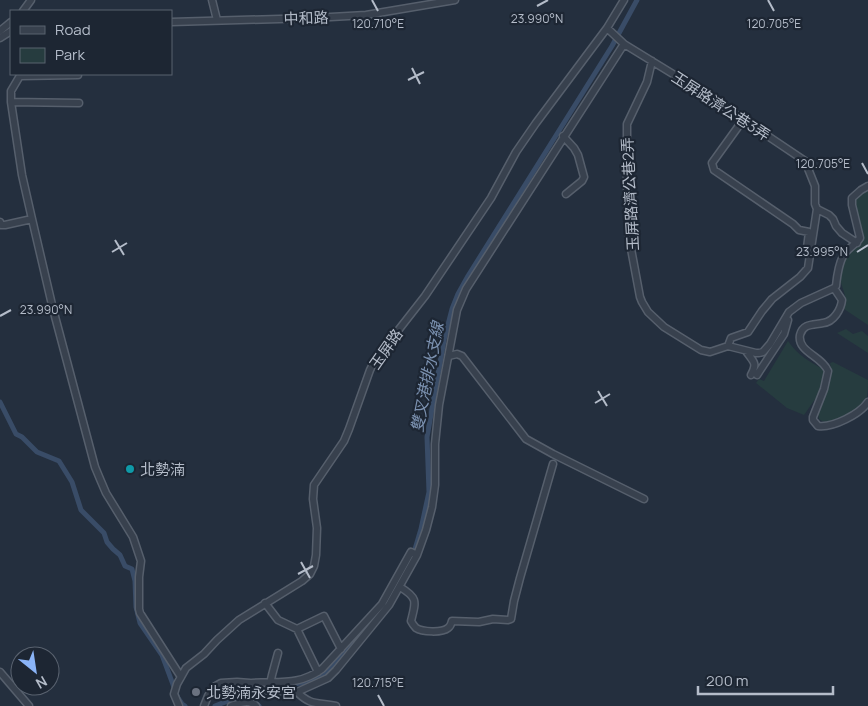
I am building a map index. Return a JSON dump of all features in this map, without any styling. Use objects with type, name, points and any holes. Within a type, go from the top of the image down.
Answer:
[{"type":"street","points":[[24,10],[32,0]]},
{"type":"street","points":[[212,0],[217,20]]},
{"type":"street","name":"中和路","points":[[172,22],[366,15],[454,0]]},
{"type":"street","name":"玉屏路","points":[[179,706],[174,694],[186,668],[204,654],[239,620],[302,581],[310,574],[316,555],[317,528],[313,498],[314,484],[347,435],[375,360],[425,296],[491,198],[516,152],[607,28],[624,0]]},
{"type":"street","points":[[0,31],[10,23]]},
{"type":"street","points":[[250,683],[263,690],[297,692],[328,678],[389,605],[400,587],[417,555],[432,507],[436,485],[435,444],[439,406],[457,310],[466,289],[624,44],[607,28]]},
{"type":"street","name":"玉屏路濟公巷3弄","points":[[624,44],[652,60],[805,161],[815,186],[815,204],[817,209],[808,268],[800,277],[772,299],[748,332],[731,338],[728,346]]},
{"type":"street","name":"玉屏路濟公巷2弄","points":[[652,60],[647,82],[627,124],[628,231],[640,297],[648,312],[664,327],[701,350],[710,352],[728,346],[756,353],[763,352],[775,339],[789,312],[801,303],[834,288]]},
{"type":"street","points":[[78,75],[20,75],[11,91],[22,175],[95,467],[106,493],[132,538],[141,561],[139,576],[140,613],[181,677]]},
{"type":"street","points":[[11,102],[79,103]]},
{"type":"street","points":[[743,120],[712,163],[712,167],[799,230],[809,232],[807,248],[811,250]]},
{"type":"street","points":[[564,136],[578,155],[584,177],[582,182],[566,194]]},
{"type":"street","points":[[868,186],[852,198],[860,238],[844,254],[840,262],[834,288],[842,300],[840,310],[830,320],[804,328],[800,338],[805,349],[824,364],[828,371],[824,389],[813,417],[818,426],[830,426],[859,412],[868,402]]},
{"type":"street","points":[[817,209],[829,215],[842,233],[857,243]]},
{"type":"street","points":[[0,222],[2,225],[5,225],[32,219]]},
{"type":"street","points":[[745,350],[755,364],[754,375],[784,334],[792,312],[801,303]]},
{"type":"street","points":[[449,356],[457,354],[462,356],[526,439],[644,499]]},
{"type":"street","points":[[400,587],[411,594],[415,608],[411,621],[415,627],[421,630],[429,632],[446,630],[450,627],[452,621],[479,622],[493,619],[511,619],[520,578],[553,464]]},
{"type":"street","points":[[204,706],[214,687],[221,683],[288,682],[313,676],[341,649],[382,604],[411,552],[417,555]]},
{"type":"street","points":[[265,603],[278,620],[297,629],[318,672]]},
{"type":"street","points":[[297,629],[324,616],[341,649]]},
{"type":"street","points":[[270,690],[278,653]]},
{"type":"street","points":[[0,672],[29,706]]},
{"type":"street","points":[[297,692],[304,700],[311,703],[336,706]]},
{"type":"street","points":[[236,704],[248,702],[256,706]]},
{"type":"green space","points":[[868,188],[868,325],[844,309],[845,297],[840,272],[847,256],[861,241],[855,201],[856,197]]},
{"type":"green space","points":[[846,329],[853,334],[862,331],[868,336],[868,353],[837,333]]},
{"type":"green space","points":[[788,341],[800,354],[823,369],[824,372],[818,395],[804,415],[787,408],[756,383],[759,379],[764,381]]},
{"type":"green space","points":[[833,362],[868,380],[867,395],[865,403],[847,415],[824,422],[819,419],[818,415],[831,376],[830,363]]},
{"type":"waterway","name":"雙叉港排水支線","points":[[406,568],[413,556],[429,492],[427,437],[444,340],[458,294],[612,46],[637,0]]},
{"type":"waterway","points":[[0,402],[16,434],[22,437],[37,452],[59,461],[72,482],[81,510],[104,533],[107,542],[120,555],[125,566],[132,569],[135,581],[136,607],[140,623],[162,655],[178,698],[185,706]]},
{"type":"waterway","name":"雙叉港排水支線","points":[[286,684],[306,682],[316,679],[325,673],[370,623]]},
{"type":"waterway","name":"雙叉港排水支線","points":[[211,694],[222,687],[230,685]]},
{"type":"waterway","points":[[215,706],[238,699],[249,700],[259,706]]},
{"type":"place","name":"北勢湳","points":[[130,469]]},
{"type":"place","name":"北勢湳永安宮","points":[[196,692]]}]
